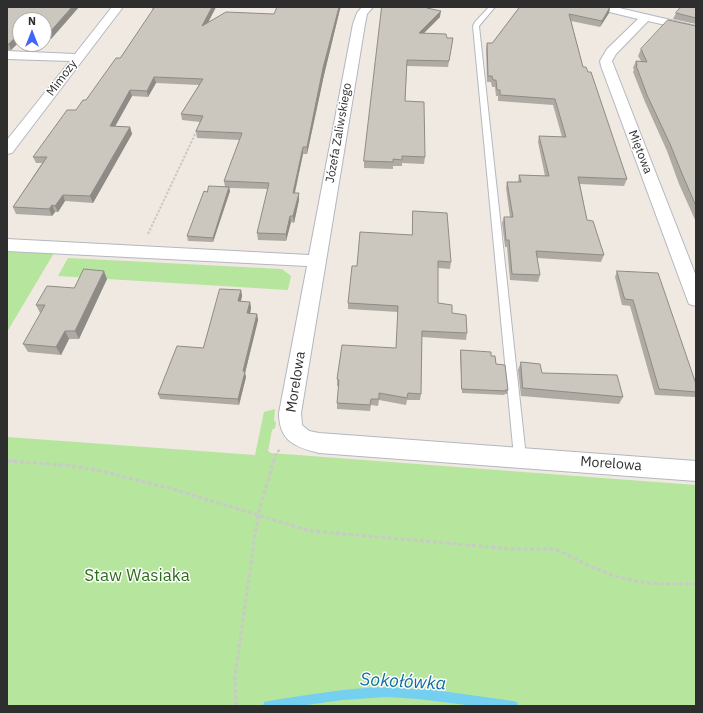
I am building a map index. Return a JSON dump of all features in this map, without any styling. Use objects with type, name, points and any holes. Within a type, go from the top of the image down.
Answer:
[{"type":"street","name":"Mimozy","points":[[7,150],[21,124],[78,58],[118,7]]},
{"type":"street","name":"Józefa Zaliwskiego","points":[[317,262],[359,24],[362,13],[368,7]]},
{"type":"street","points":[[601,7],[696,29]]},
{"type":"street","name":"Miętowa","points":[[646,17],[611,52],[606,61],[696,299]]},
{"type":"street","points":[[7,55],[78,58]]},
{"type":"street","points":[[7,245],[317,262]]},
{"type":"street","name":"Morelowa","points":[[317,262],[290,413],[292,429],[298,436],[306,440],[319,443],[696,471]]},
{"type":"lane","points":[[492,7],[476,26],[520,457]]},
{"type":"path","points":[[140,252],[200,124]]},
{"type":"path","points":[[236,706],[235,676],[258,514],[277,452]]},
{"type":"path","points":[[7,461],[64,465],[97,470],[176,490],[310,531],[513,549],[551,549],[560,551],[587,565],[614,576],[630,580],[660,584],[696,584]]},
{"type":"green space","points":[[7,252],[54,253],[7,332]]},
{"type":"green space","points":[[68,258],[282,269],[291,276],[288,290],[58,276]]},
{"type":"green space","name":"Staw Wasiaka","points":[[275,409],[274,420],[276,423],[275,428],[272,430],[268,451],[271,453],[696,485],[696,706],[7,706],[7,437],[255,455],[264,412]]},
{"type":"building","points":[[7,7],[72,7],[52,30],[52,12],[12,12],[12,41],[7,44]]},
{"type":"building","points":[[155,7],[212,7],[202,26],[226,12],[274,14],[277,7],[339,7],[323,68],[307,147],[303,147],[293,193],[299,193],[293,216],[290,216],[286,234],[257,233],[269,183],[224,181],[242,133],[196,131],[203,116],[181,114],[203,79],[154,77],[147,91],[130,90],[110,126],[130,127],[90,196],[63,195],[55,206],[52,205],[49,209],[13,207],[47,157],[33,157],[67,110],[76,110],[83,100],[86,100],[116,58],[120,58]]},
{"type":"building","points":[[382,7],[428,7],[427,8],[441,11],[419,33],[446,34],[447,38],[453,38],[449,61],[407,60],[405,101],[424,102],[425,157],[402,156],[402,160],[393,159],[393,162],[364,161]]},
{"type":"building","points":[[520,7],[610,7],[602,21],[569,14],[583,67],[586,67],[588,72],[591,72],[627,179],[578,177],[587,220],[593,221],[604,255],[536,251],[540,275],[512,274],[509,240],[506,240],[504,217],[513,217],[507,182],[521,182],[519,175],[549,176],[539,136],[566,137],[555,99],[500,95],[500,90],[497,90],[496,80],[493,80],[492,76],[488,76],[487,43],[492,43]]},
{"type":"building","points":[[681,7],[696,7],[696,18],[676,13]]},
{"type":"building","points":[[668,20],[696,26],[696,206],[670,144],[647,95],[636,65],[636,61],[647,62],[641,49]]},
{"type":"building","points":[[209,186],[229,187],[213,238],[187,236],[204,191],[207,192]]},
{"type":"building","points":[[413,211],[447,213],[451,262],[438,261],[438,303],[452,305],[452,313],[466,315],[467,333],[422,331],[421,394],[408,393],[407,398],[379,393],[379,399],[371,399],[370,405],[337,403],[339,380],[337,379],[342,345],[396,348],[398,306],[348,303],[352,266],[357,266],[360,232],[412,235]]},
{"type":"building","points":[[84,269],[104,271],[75,331],[65,331],[56,347],[23,344],[45,305],[36,305],[47,286],[74,288]]},
{"type":"building","points":[[617,271],[658,273],[696,384],[696,392],[659,389],[633,300],[625,299]]},
{"type":"building","points":[[220,289],[241,290],[238,301],[250,302],[247,313],[257,314],[243,371],[245,372],[238,399],[158,394],[177,346],[203,348]]},
{"type":"building","points":[[461,350],[491,352],[491,356],[495,356],[496,364],[505,365],[508,390],[462,389]]},
{"type":"building","points":[[521,362],[540,364],[542,373],[617,375],[623,397],[523,388]]},
{"type":"waterway","name":"Sokołówka","points":[[268,706],[371,692],[434,696],[513,706]]}]
